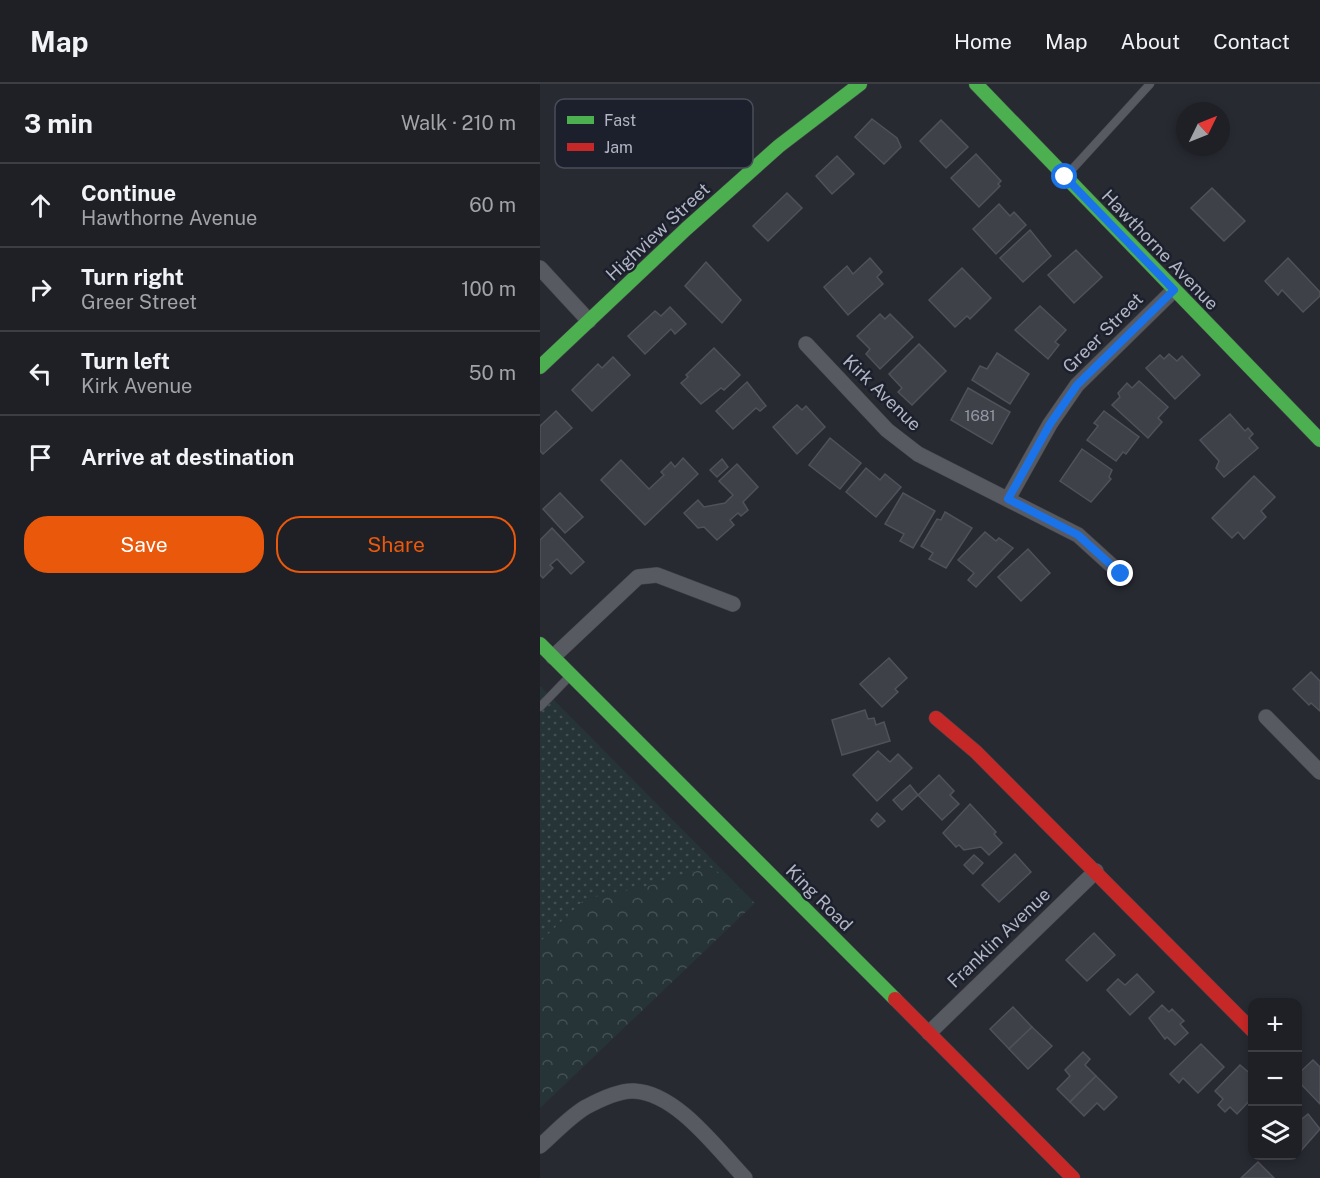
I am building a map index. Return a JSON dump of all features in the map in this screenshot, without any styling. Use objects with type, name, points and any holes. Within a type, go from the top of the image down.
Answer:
[{"type":"street","name":"Highview Street","points":[[540,367],[686,228],[779,146],[860,84]]},
{"type":"street","name":"Hawthorne Avenue","points":[[977,84],[1320,440]]},
{"type":"street","points":[[540,268],[589,321]]},
{"type":"street","name":"Greer Street","points":[[1008,499],[1050,424],[1077,385],[1174,290]]},
{"type":"street","name":"Kirk Avenue","points":[[806,344],[887,430],[918,454],[1078,535],[1121,574]]},
{"type":"street","points":[[553,657],[638,577],[657,575],[733,604]]},
{"type":"street","name":"King Road","points":[[540,644],[1073,1178]]},
{"type":"street","points":[[1266,717],[1320,772]]},
{"type":"street","points":[[936,718],[976,752],[1248,1026]]},
{"type":"street","name":"Franklin Avenue","points":[[929,1033],[1096,871]]},
{"type":"street","points":[[540,1146],[584,1108],[606,1098],[633,1091],[655,1096],[676,1108],[745,1178]]},
{"type":"lane","points":[[1065,177],[1150,84]]},
{"type":"lane","points":[[540,707],[572,675]]},
{"type":"green space","points":[[540,686],[755,903],[710,867],[645,887],[585,899],[540,942]]},
{"type":"green space","points":[[710,867],[755,903],[540,1108],[540,942],[585,899],[645,887]]},
{"type":"building","points":[[872,119],[897,138],[901,147],[884,164],[855,137]]},
{"type":"building","points":[[941,120],[968,147],[946,168],[920,141]]},
{"type":"building","points":[[976,154],[1001,181],[998,184],[1000,186],[979,207],[951,178]]},
{"type":"building","points":[[837,156],[854,174],[832,194],[816,176]]},
{"type":"building","points":[[1212,188],[1245,221],[1224,241],[1191,208]]},
{"type":"building","points":[[787,193],[802,208],[768,241],[753,226]]},
{"type":"building","points":[[999,204],[1010,216],[1014,212],[1026,225],[996,254],[973,229]]},
{"type":"building","points":[[1030,230],[1051,256],[1023,282],[1000,258]]},
{"type":"building","points":[[1076,250],[1102,277],[1074,303],[1048,275]]},
{"type":"building","points":[[870,258],[882,272],[877,277],[883,284],[848,315],[824,287],[847,266],[853,274]]},
{"type":"building","points":[[1288,258],[1320,292],[1320,296],[1303,312],[1282,290],[1278,295],[1265,281]]},
{"type":"building","points":[[706,262],[741,300],[722,323],[685,286]]},
{"type":"building","points":[[962,268],[991,298],[970,319],[967,316],[955,327],[929,300]]},
{"type":"building","points":[[1040,306],[1066,330],[1055,342],[1059,345],[1048,359],[1015,330]]},
{"type":"building","points":[[670,307],[686,324],[675,334],[671,329],[645,354],[628,336],[655,311],[661,316]]},
{"type":"building","points":[[880,314],[885,319],[890,314],[913,337],[880,369],[866,354],[870,349],[857,336]]},
{"type":"building","points":[[919,344],[946,371],[912,405],[898,392],[902,388],[889,374]]},
{"type":"building","points":[[714,348],[740,375],[724,390],[721,388],[701,404],[681,383],[688,377],[686,375]]},
{"type":"building","points":[[997,353],[1029,374],[1010,404],[972,380],[980,366],[987,369]]},
{"type":"building","points":[[1169,354],[1177,361],[1182,356],[1200,375],[1175,399],[1146,368],[1160,355],[1164,359]]},
{"type":"building","points":[[613,357],[630,375],[592,411],[572,390],[598,364],[602,368]]},
{"type":"building","points":[[1139,381],[1168,407],[1158,418],[1162,422],[1148,438],[1112,405],[1120,397],[1118,393],[1127,383],[1132,388]]},
{"type":"building","points":[[747,382],[766,406],[760,411],[756,408],[733,429],[716,411]]},
{"type":"building","points":[[968,388],[1010,412],[992,444],[951,420]]},
{"type":"building","points":[[797,405],[802,410],[806,406],[825,427],[797,454],[773,427]]},
{"type":"building","points":[[556,411],[572,428],[543,454],[540,451],[540,426]]},
{"type":"building","points":[[1104,411],[1139,437],[1126,454],[1123,452],[1116,461],[1087,440],[1098,426],[1094,423]]},
{"type":"building","points":[[1230,414],[1245,431],[1248,428],[1253,434],[1249,438],[1258,448],[1224,477],[1216,468],[1219,461],[1200,440]]},
{"type":"building","points":[[830,438],[861,463],[840,489],[809,465]]},
{"type":"building","points":[[1082,449],[1112,470],[1109,477],[1111,479],[1091,502],[1060,481]]},
{"type":"building","points":[[683,458],[698,474],[645,525],[601,480],[621,460],[649,489],[664,475],[661,472],[671,462],[675,467]]},
{"type":"building","points":[[722,459],[728,467],[717,477],[710,470]]},
{"type":"building","points":[[737,464],[758,487],[743,502],[748,510],[741,516],[738,513],[730,520],[734,525],[717,540],[704,527],[698,528],[684,513],[698,500],[704,507],[725,503],[733,495],[719,481]]},
{"type":"building","points":[[866,468],[880,480],[885,474],[901,487],[876,517],[846,492]]},
{"type":"building","points":[[1254,476],[1275,497],[1261,511],[1266,517],[1244,539],[1238,532],[1232,538],[1212,518]]},
{"type":"building","points":[[560,493],[583,517],[565,533],[543,509]]},
{"type":"building","points":[[903,493],[935,511],[913,548],[900,541],[904,534],[885,524]]},
{"type":"building","points":[[945,512],[972,528],[946,568],[929,559],[933,553],[921,546],[937,519],[941,520]]},
{"type":"building","points":[[552,528],[584,562],[571,574],[557,559],[550,565],[553,568],[543,578],[540,575],[540,540]]},
{"type":"building","points":[[985,532],[996,541],[999,538],[1013,548],[976,587],[968,580],[974,573],[958,560]]},
{"type":"building","points":[[1028,549],[1050,573],[1021,601],[998,577]]},
{"type":"building","points":[[889,658],[907,678],[895,689],[898,692],[882,707],[860,684]]},
{"type":"building","points":[[1311,672],[1320,681],[1320,711],[1311,703],[1309,705],[1293,689]]},
{"type":"building","points":[[865,710],[868,719],[874,718],[876,725],[884,722],[890,741],[842,755],[832,720]]},
{"type":"building","points":[[878,751],[890,762],[898,754],[912,768],[877,801],[853,775]]},
{"type":"building","points":[[939,775],[954,791],[950,795],[959,804],[942,820],[918,795]]},
{"type":"building","points":[[910,785],[918,795],[902,810],[893,800]]},
{"type":"building","points":[[970,804],[996,832],[994,834],[1002,843],[989,855],[981,847],[964,850],[959,845],[956,847],[943,833]]},
{"type":"building","points":[[877,813],[885,821],[878,827],[871,820]]},
{"type":"building","points":[[1015,854],[1031,872],[999,902],[982,885]]},
{"type":"building","points":[[974,855],[983,863],[973,874],[964,865]]},
{"type":"building","points":[[1094,933],[1115,955],[1087,981],[1066,960]]},
{"type":"building","points":[[1137,974],[1154,992],[1130,1015],[1107,990],[1118,979],[1125,985]]},
{"type":"building","points":[[1162,1005],[1169,1012],[1172,1009],[1184,1021],[1180,1024],[1188,1033],[1175,1045],[1167,1037],[1165,1039],[1149,1018]]},
{"type":"building","points":[[1013,1007],[1032,1027],[1009,1049],[990,1029]]},
{"type":"building","points":[[1032,1027],[1052,1046],[1028,1069],[1009,1049]]},
{"type":"building","points":[[1201,1044],[1224,1067],[1198,1093],[1183,1078],[1179,1083],[1170,1074]]},
{"type":"building","points":[[1083,1052],[1090,1059],[1085,1065],[1096,1076],[1070,1102],[1057,1089],[1070,1076],[1065,1070]]},
{"type":"building","points":[[1313,1060],[1320,1067],[1320,1104],[1302,1085],[1302,1070]]},
{"type":"building","points":[[1240,1065],[1248,1072],[1248,1102],[1237,1114],[1230,1107],[1225,1112],[1218,1105],[1223,1099],[1215,1091]]},
{"type":"building","points":[[1096,1076],[1117,1097],[1104,1110],[1097,1103],[1084,1116],[1070,1102]]},
{"type":"building","points":[[1308,1114],[1320,1129],[1302,1149],[1302,1119]]},
{"type":"building","points":[[1258,1162],[1274,1178],[1241,1178]]},
{"type":"traffic: fast","points":[[540,367],[686,229],[779,146],[860,84]]},
{"type":"traffic: fast","points":[[976,84],[1320,440]]},
{"type":"traffic: fast","points":[[540,644],[895,999]]},
{"type":"traffic: jam","points":[[936,718],[976,752],[1248,1026]]},
{"type":"traffic: jam","points":[[895,999],[1073,1178]]},
{"type":"route","points":[[1065,177],[1174,290],[1077,385],[1050,424],[1008,499],[1078,535],[1121,574]]}]
